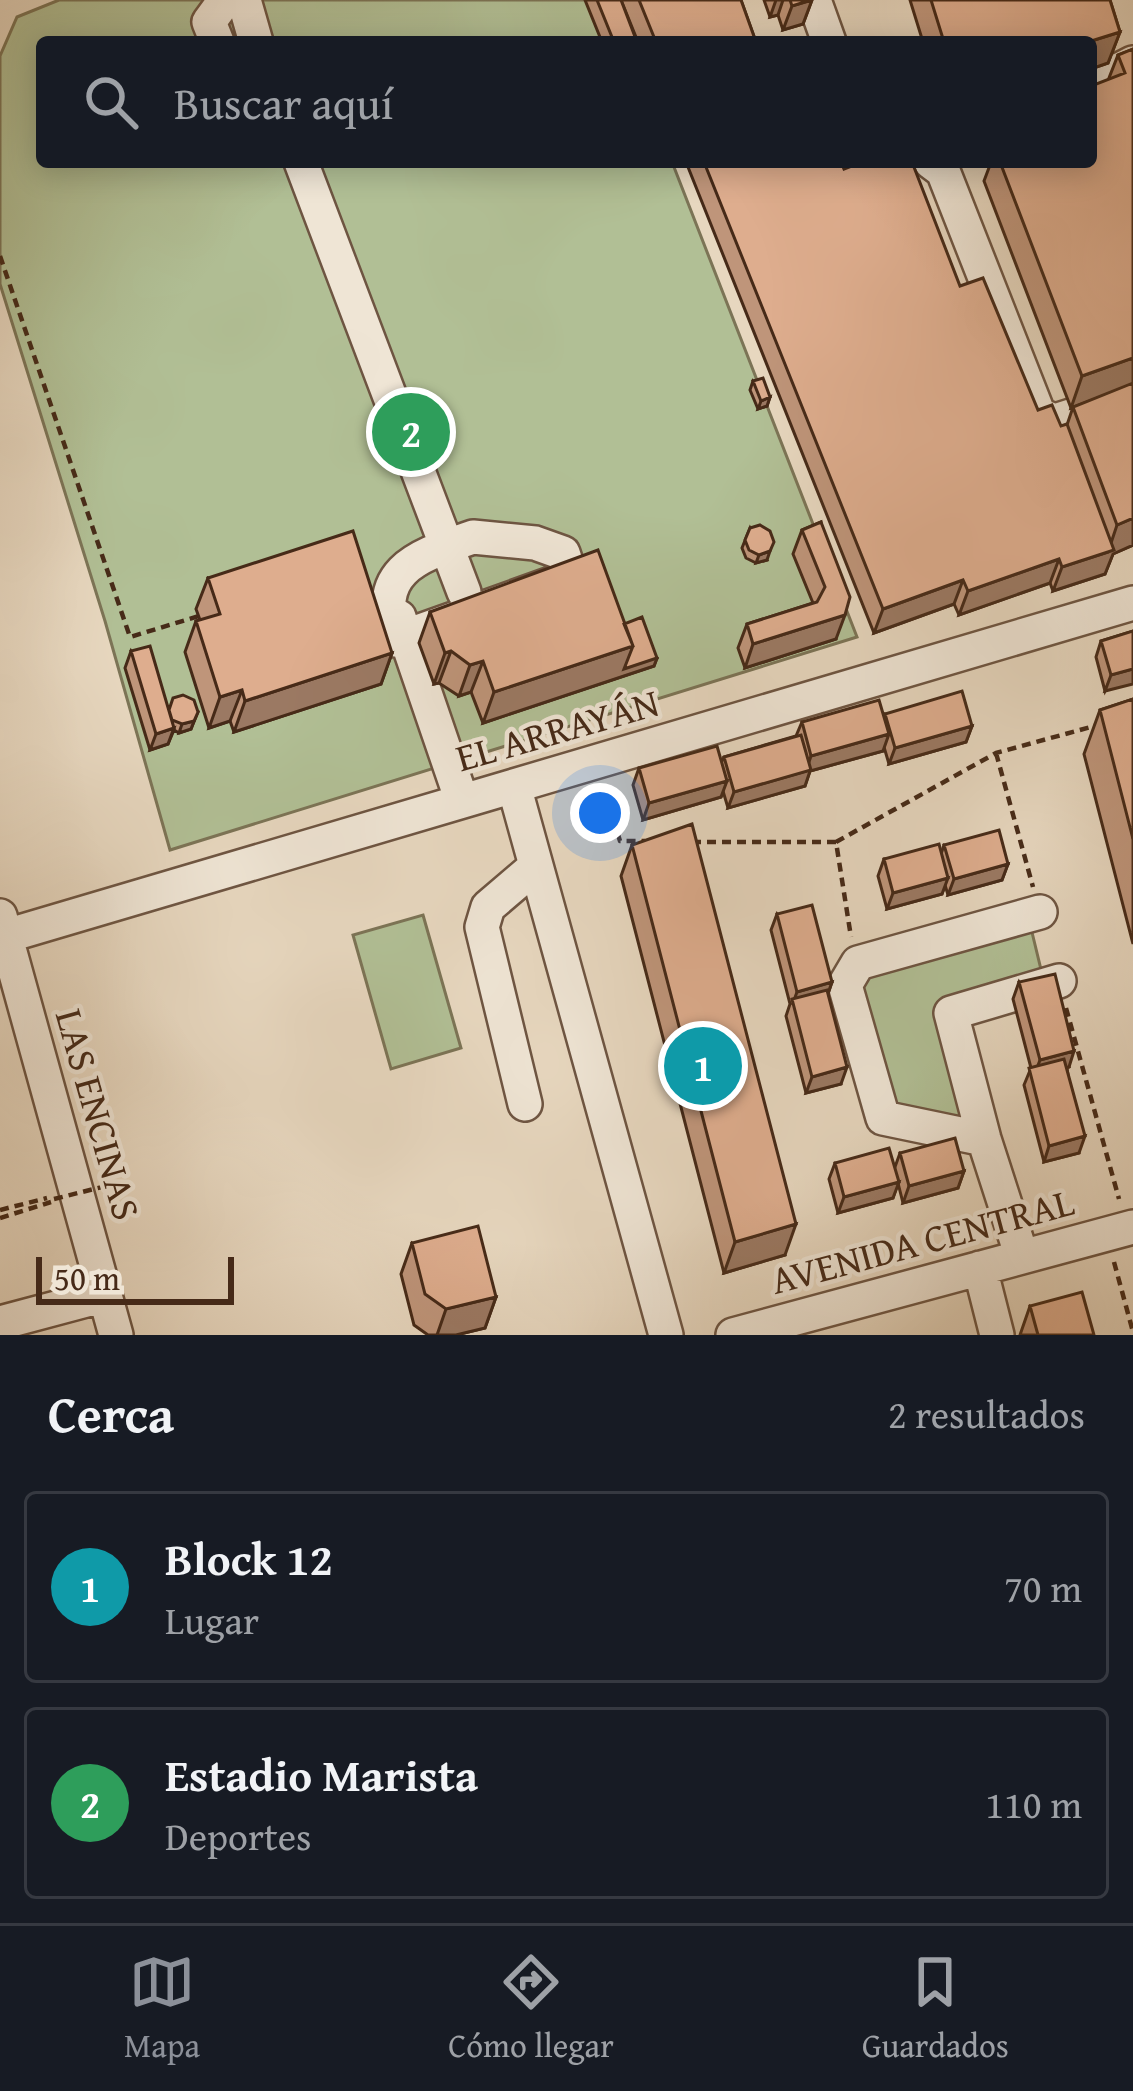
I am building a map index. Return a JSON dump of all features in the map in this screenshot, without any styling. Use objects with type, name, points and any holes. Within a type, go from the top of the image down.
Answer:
[{"type":"street","points":[[215,36],[209,22],[225,0]]},
{"type":"street","points":[[244,0],[254,36]]},
{"type":"street","points":[[814,0],[827,36]]},
{"type":"street","points":[[1097,81],[1133,63]]},
{"type":"street","points":[[303,168],[464,592]]},
{"type":"street","points":[[945,168],[1039,415],[1055,421],[1133,396]]},
{"type":"street","points":[[473,537],[507,538],[563,553],[565,559],[571,577],[394,640],[387,595],[397,573],[446,546],[473,537]]},
{"type":"street","points":[[462,801],[399,616],[565,559]]},
{"type":"street","name":"EL ARRAYÁN","points":[[3,926],[462,801],[1133,603]]},
{"type":"street","points":[[514,786],[666,1335]]},
{"type":"street","points":[[526,1104],[482,927],[488,907],[536,866]]},
{"type":"street","points":[[984,1139],[883,1118],[845,985],[857,963],[1040,912]]},
{"type":"street","name":"LAS ENCINAS","points":[[3,926],[116,1335]]},
{"type":"street","points":[[1022,1256],[984,1139],[951,1013],[1059,981]]},
{"type":"street","name":"AVENIDA CENTRAL","points":[[753,1332],[1120,1230]]},
{"type":"street","points":[[980,1268],[997,1335]]},
{"type":"street","points":[[0,1323],[105,1295]]},
{"type":"path","points":[[0,256],[130,638],[199,616]]},
{"type":"path","points":[[685,842],[836,842],[996,753],[1104,723]]},
{"type":"path","points":[[595,762],[620,841],[663,842]]},
{"type":"path","points":[[836,842],[844,914],[857,963]]},
{"type":"path","points":[[0,1214],[48,1197],[110,1185]]},
{"type":"path","points":[[1120,1230],[1133,1332]]},
{"type":"green space","points":[[59,0],[609,0],[623,36],[36,36],[36,168],[674,168],[857,637],[170,850],[105,621],[0,284],[0,56],[17,17]]},
{"type":"green space","points":[[423,915],[461,1048],[391,1069],[353,935]]},
{"type":"green space","points":[[1030,924],[1044,982],[940,1012],[961,1118],[891,1110],[854,991],[868,969]]},
{"type":"building","points":[[597,0],[621,0],[635,36],[612,36]]},
{"type":"building","points":[[639,0],[741,0],[754,36],[654,36]]},
{"type":"building","points":[[931,0],[1110,0],[1120,32],[1097,39],[942,36]]},
{"type":"building","points":[[1133,49],[1133,358],[1082,376],[1002,168],[1097,168],[1097,84],[1125,73],[1118,55]]},
{"type":"building","points":[[706,168],[914,168],[960,286],[983,278],[1038,410],[1052,405],[1061,426],[1067,424],[1114,550],[1062,567],[1059,559],[968,591],[963,580],[883,609]]},
{"type":"building","points":[[763,378],[770,397],[761,401],[753,381]]},
{"type":"building","points":[[1133,383],[1133,518],[1117,525],[1073,407]]},
{"type":"building","points":[[821,522],[850,597],[845,615],[753,644],[747,624],[817,602],[825,587],[802,530]]},
{"type":"building","points":[[760,525],[770,531],[774,542],[770,551],[759,555],[749,550],[745,540],[750,528]]},
{"type":"building","points":[[353,531],[392,653],[245,701],[242,690],[220,697],[196,621],[220,614],[208,578]]},
{"type":"building","points":[[598,550],[633,646],[494,692],[483,661],[470,665],[451,651],[445,653],[430,612]]},
{"type":"building","points":[[642,617],[657,658],[624,669],[633,646],[624,624]]},
{"type":"building","points":[[1133,631],[1133,669],[1111,675],[1101,641]]},
{"type":"building","points":[[150,646],[174,728],[156,734],[131,651]]},
{"type":"building","points":[[962,691],[972,726],[895,748],[885,714]]},
{"type":"building","points":[[183,695],[194,700],[198,712],[194,721],[182,724],[172,720],[169,710],[173,698]]},
{"type":"building","points":[[1133,699],[1133,839],[1100,710]]},
{"type":"building","points":[[879,700],[889,734],[811,756],[802,722]]},
{"type":"building","points":[[801,735],[811,770],[734,792],[724,757]]},
{"type":"building","points":[[717,746],[727,781],[649,803],[639,768]]},
{"type":"building","points":[[692,824],[796,1224],[735,1242],[632,845]]},
{"type":"building","points":[[999,830],[1008,864],[954,879],[944,845]]},
{"type":"building","points":[[939,844],[948,878],[893,893],[884,859]]},
{"type":"building","points":[[812,905],[832,982],[797,992],[777,914]]},
{"type":"building","points":[[1055,974],[1074,1051],[1040,1060],[1019,982]]},
{"type":"building","points":[[827,990],[847,1067],[812,1077],[792,999]]},
{"type":"building","points":[[1064,1059],[1085,1136],[1049,1146],[1029,1068]]},
{"type":"building","points":[[955,1138],[964,1171],[909,1186],[900,1153]]},
{"type":"building","points":[[889,1148],[899,1182],[844,1197],[835,1163]]},
{"type":"building","points":[[478,1226],[496,1297],[446,1309],[425,1294],[412,1243]]},
{"type":"building","points":[[1082,1292],[1094,1335],[1038,1335],[1030,1306]]},
{"type":"place","name":"Estadio Marista","points":[[411,432]]},
{"type":"place","name":"Block 12","points":[[703,1066]]}]
